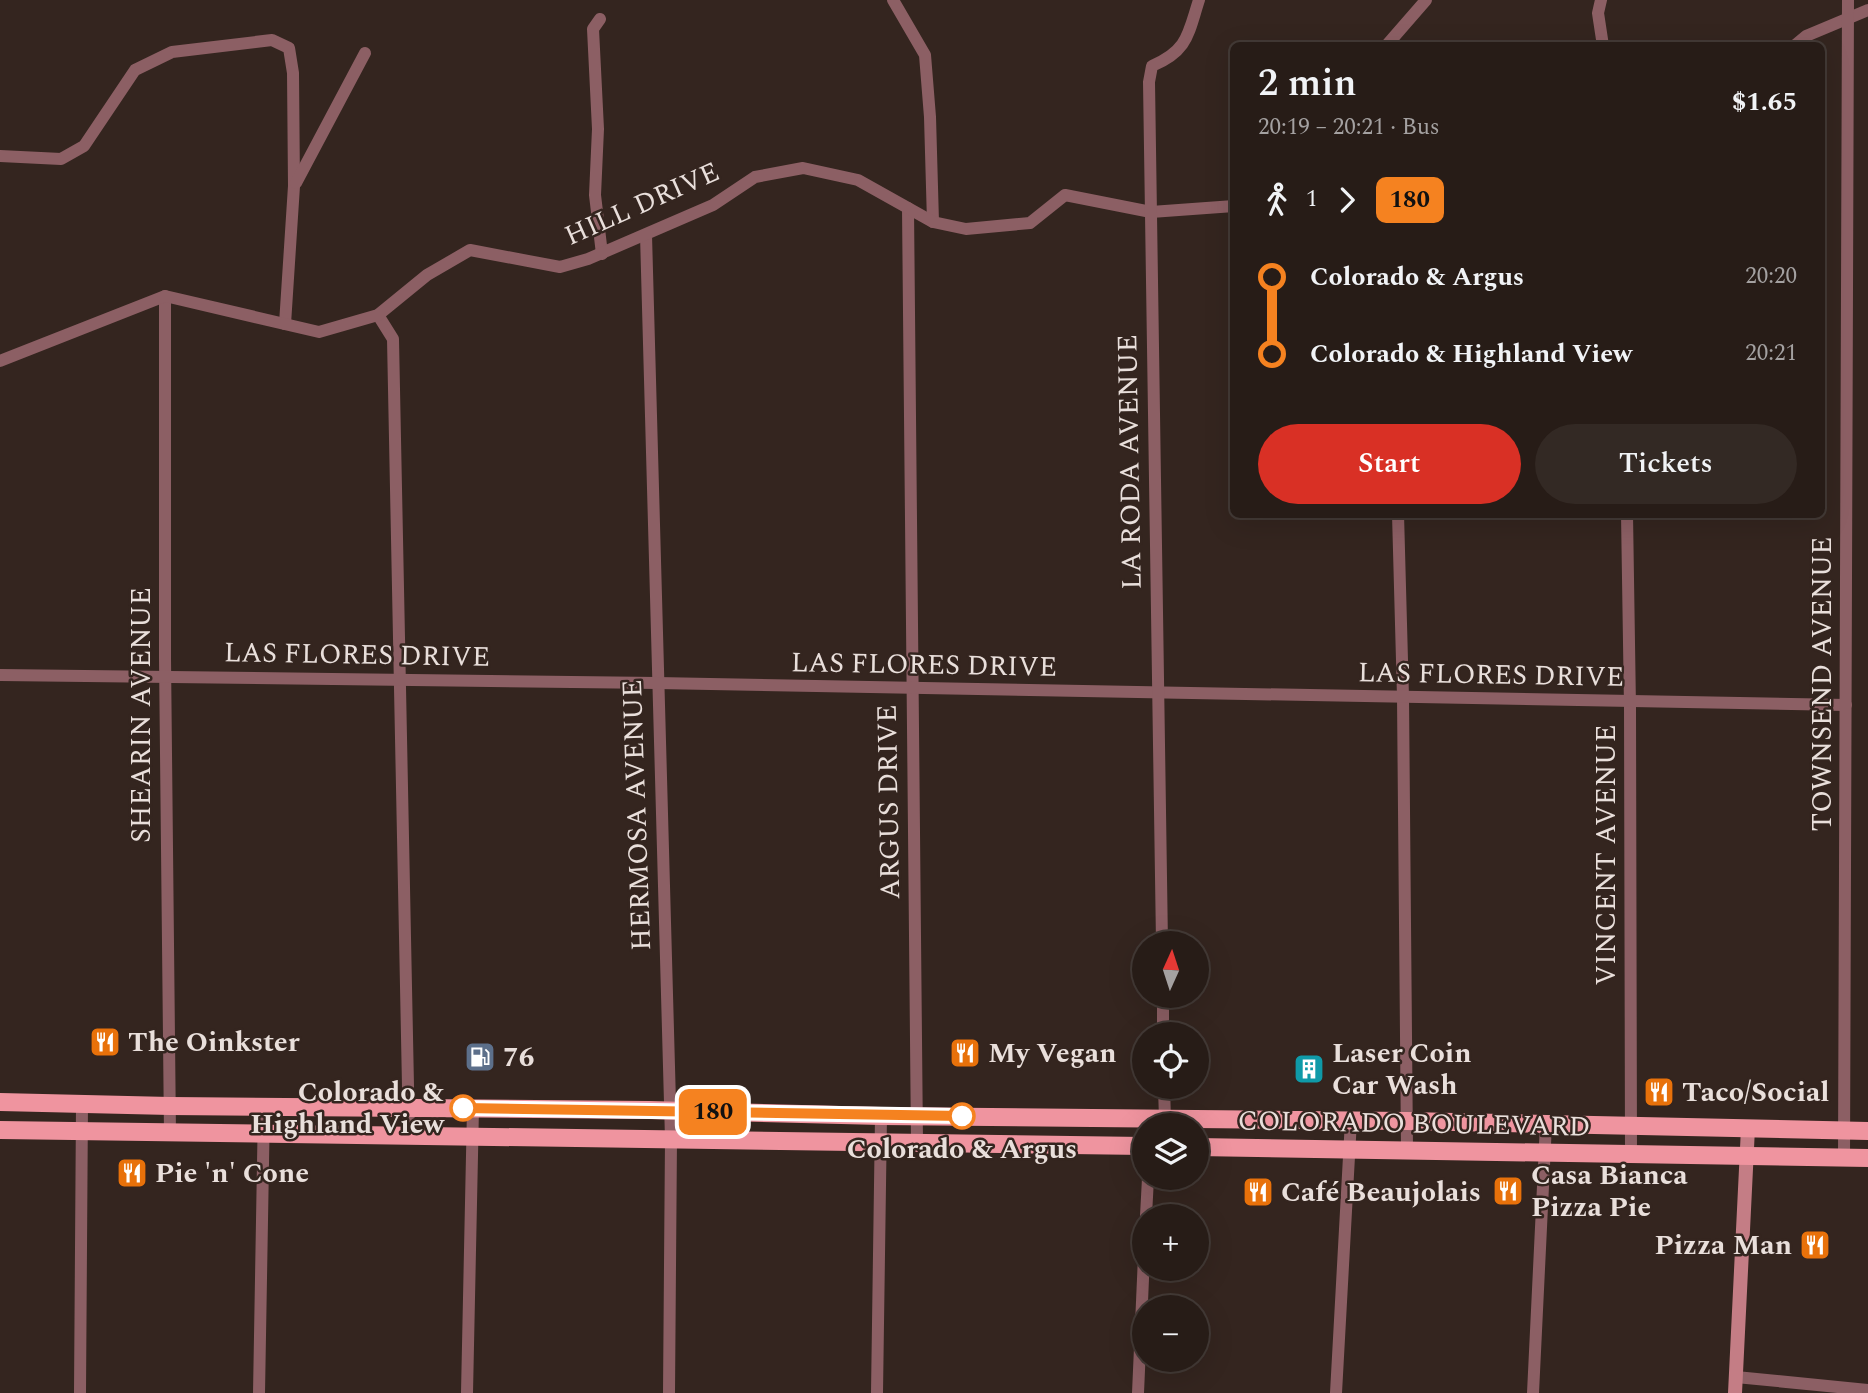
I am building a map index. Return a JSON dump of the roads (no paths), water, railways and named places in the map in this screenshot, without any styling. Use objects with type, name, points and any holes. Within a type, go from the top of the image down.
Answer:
[{"type":"main road","name":"COLORADO BOULEVARD","points":[[0,1102],[917,1115],[1132,1121]]},
{"type":"main road","name":"COLORADO BOULEVARD","points":[[1209,1122],[1351,1120],[1868,1130]]},
{"type":"main road","points":[[0,1130],[1132,1146]]},
{"type":"main road","name":"COLORADO BOULEVARD","points":[[1209,1147],[1868,1158]]},
{"type":"street","points":[[893,0],[925,55],[933,222]]},
{"type":"street","name":"LA RODA AVENUE","points":[[1162,931],[1149,82],[1152,66],[1170,59],[1184,44],[1199,0]]},
{"type":"street","points":[[1389,42],[1426,0]]},
{"type":"street","points":[[1601,0],[1598,13],[1602,42]]},
{"type":"street","name":"TOWNSEND AVENUE","points":[[1844,1157],[1848,0]]},
{"type":"street","points":[[1799,42],[1807,36],[1868,10]]},
{"type":"street","points":[[600,19],[593,29],[598,130],[594,195],[602,254]]},
{"type":"street","points":[[0,156],[61,159],[84,146],[135,70],[172,52],[272,40],[289,48],[293,73],[294,186],[285,324]]},
{"type":"street","points":[[294,186],[365,53]]},
{"type":"street","name":"HILL DRIVE","points":[[165,296],[318,332],[378,315],[427,275],[470,250],[560,267],[602,254],[713,205],[755,177],[803,168],[858,180],[933,222],[967,229],[1030,223],[1065,195],[1151,212],[1230,206]]},
{"type":"street","name":"ARGUS DRIVE","points":[[908,208],[917,1143]]},
{"type":"street","name":"HERMOSA AVENUE","points":[[646,235],[671,1139],[669,1393]]},
{"type":"street","points":[[0,361],[165,296]]},
{"type":"street","name":"SHEARIN AVENUE","points":[[165,296],[165,677],[170,1134]]},
{"type":"street","points":[[378,315],[393,339],[409,1136]]},
{"type":"street","points":[[1398,518],[1403,697],[1406,1149]]},
{"type":"street","name":"VINCENT AVENUE","points":[[1627,518],[1631,1153]]},
{"type":"street","name":"LAS FLORES DRIVE","points":[[0,675],[657,683],[1846,705]]},
{"type":"street","points":[[79,1393],[82,1104]]},
{"type":"street","points":[[259,1393],[264,1106]]},
{"type":"street","points":[[467,1393],[473,1108]]},
{"type":"street","points":[[877,1393],[881,1116]]},
{"type":"street","points":[[1336,1393],[1351,1120]]},
{"type":"street","points":[[1532,1393],[1546,1124]]},
{"type":"street","points":[[1735,1393],[1748,1128]]},
{"type":"street","points":[[1138,1393],[1143,1281]]},
{"type":"street","points":[[1736,1377],[1868,1390]]},
{"type":"place","name":"The Oinkster","points":[[105,1042]]},
{"type":"place","name":"My Vegan","points":[[965,1053]]},
{"type":"place","name":"76","points":[[480,1057]]},
{"type":"place","name":"Laser Coin Car Wash","points":[[1309,1069]]},
{"type":"place","name":"Taco/Social","points":[[1659,1092]]},
{"type":"place","name":"Colorado & Highland View","points":[[463,1108]]},
{"type":"place","name":"Colorado & Argus","points":[[962,1116]]},
{"type":"place","name":"Pie 'n' Cone","points":[[132,1173]]},
{"type":"place","name":"Casa Bianca Pizza Pie","points":[[1508,1191]]},
{"type":"place","name":"Café Beaujolais","points":[[1258,1192]]},
{"type":"place","name":"Pizza Man","points":[[1815,1245]]}]
